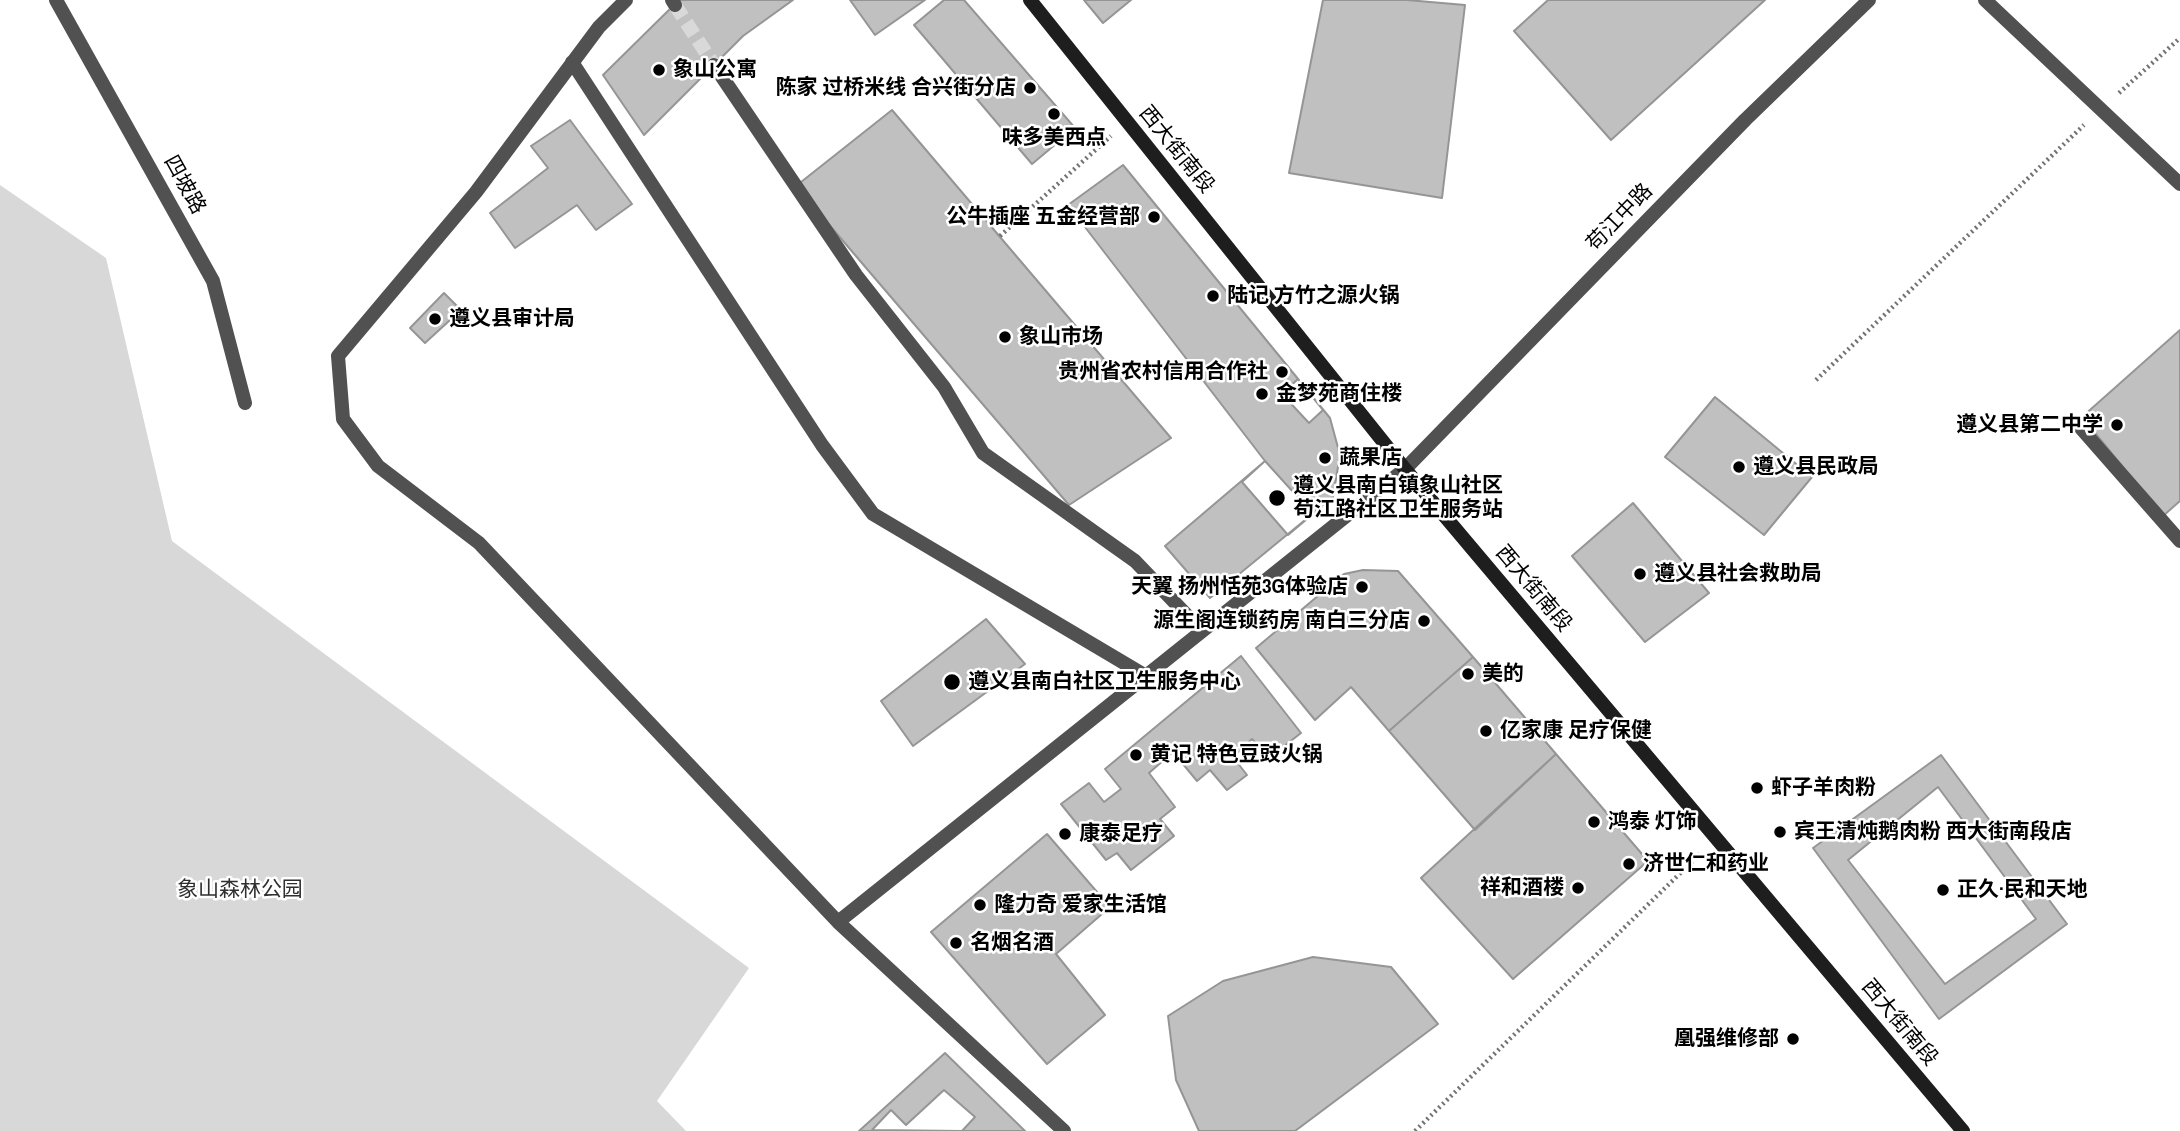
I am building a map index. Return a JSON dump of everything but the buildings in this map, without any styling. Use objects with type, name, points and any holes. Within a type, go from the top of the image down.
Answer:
[{"type":"main road","name":"西大街南段","points":[[1030,0],[1405,470],[1962,1131]]},
{"type":"street","name":"四坡路","points":[[56,0],[213,281],[245,403]]},
{"type":"street","points":[[626,0],[599,27],[476,192],[338,356],[343,419],[378,466],[479,543],[838,922],[1064,1131]]},
{"type":"street","name":"苟江中路","points":[[838,922],[1405,470],[1745,120],[1869,0]]},
{"type":"street","points":[[1986,0],[2180,184]]},
{"type":"street","points":[[572,62],[822,445],[873,514],[1146,677]]},
{"type":"street","points":[[714,65],[856,275],[943,387],[983,453],[1135,561],[1202,631]]},
{"type":"street","points":[[2078,426],[2180,541]]},
{"type":"path","points":[[1816,380],[2101,109],[2180,38]]},
{"type":"path","points":[[1000,236],[1127,121]]},
{"type":"path","points":[[1415,1131],[1716,839]]},
{"type":"green space","name":"象山森林公园","points":[[0,185],[106,258],[172,541],[749,968],[657,1101],[686,1131],[0,1131]]},
{"type":"tunnel","points":[[675,5],[714,65]]},
{"type":"place","name":"象山公寓","points":[[659,70]]},
{"type":"place","name":"陈家 过桥米线 合兴街分店","points":[[1030,88]]},
{"type":"place","name":"味多美西点","points":[[1054,114]]},
{"type":"place","name":"公牛插座 五金经营部","points":[[1154,217]]},
{"type":"place","name":"陆记 方竹之源火锅","points":[[1213,296]]},
{"type":"place","name":"遵义县审计局","points":[[435,319]]},
{"type":"place","name":"象山市场","points":[[1005,337]]},
{"type":"place","name":"贵州省农村信用合作社","points":[[1282,372]]},
{"type":"place","name":"金梦苑商住楼","points":[[1262,394]]},
{"type":"place","name":"遵义县第二中学","points":[[2117,425]]},
{"type":"place","name":"蔬果店","points":[[1325,458]]},
{"type":"place","name":"遵义县民政局","points":[[1739,467]]},
{"type":"place","name":"遵义县南白镇象山社区 苟江路社区卫生服务站","points":[[1277,498]]},
{"type":"place","name":"遵义县社会救助局","points":[[1640,574]]},
{"type":"place","name":"天翼 扬州恬苑3G体验店","points":[[1362,587]]},
{"type":"place","name":"源生阁连锁药房 南白三分店","points":[[1424,621]]},
{"type":"place","name":"美的","points":[[1468,674]]},
{"type":"place","name":"遵义县南白社区卫生服务中心","points":[[952,682]]},
{"type":"place","name":"亿家康 足疗保健","points":[[1486,731]]},
{"type":"place","name":"黄记 特色豆豉火锅","points":[[1136,755]]},
{"type":"place","name":"虾子羊肉粉","points":[[1757,788]]},
{"type":"place","name":"鸿泰 灯饰","points":[[1594,822]]},
{"type":"place","name":"宾王清炖鹅肉粉 西大街南段店","points":[[1780,832]]},
{"type":"place","name":"康泰足疗","points":[[1065,834]]},
{"type":"place","name":"济世仁和药业","points":[[1629,864]]},
{"type":"place","name":"祥和酒楼","points":[[1578,888]]},
{"type":"place","name":"正久·民和天地","points":[[1943,890]]},
{"type":"place","name":"隆力奇 爱家生活馆","points":[[980,905]]},
{"type":"place","name":"名烟名酒","points":[[956,943]]},
{"type":"place","name":"凰强维修部","points":[[1793,1039]]}]
